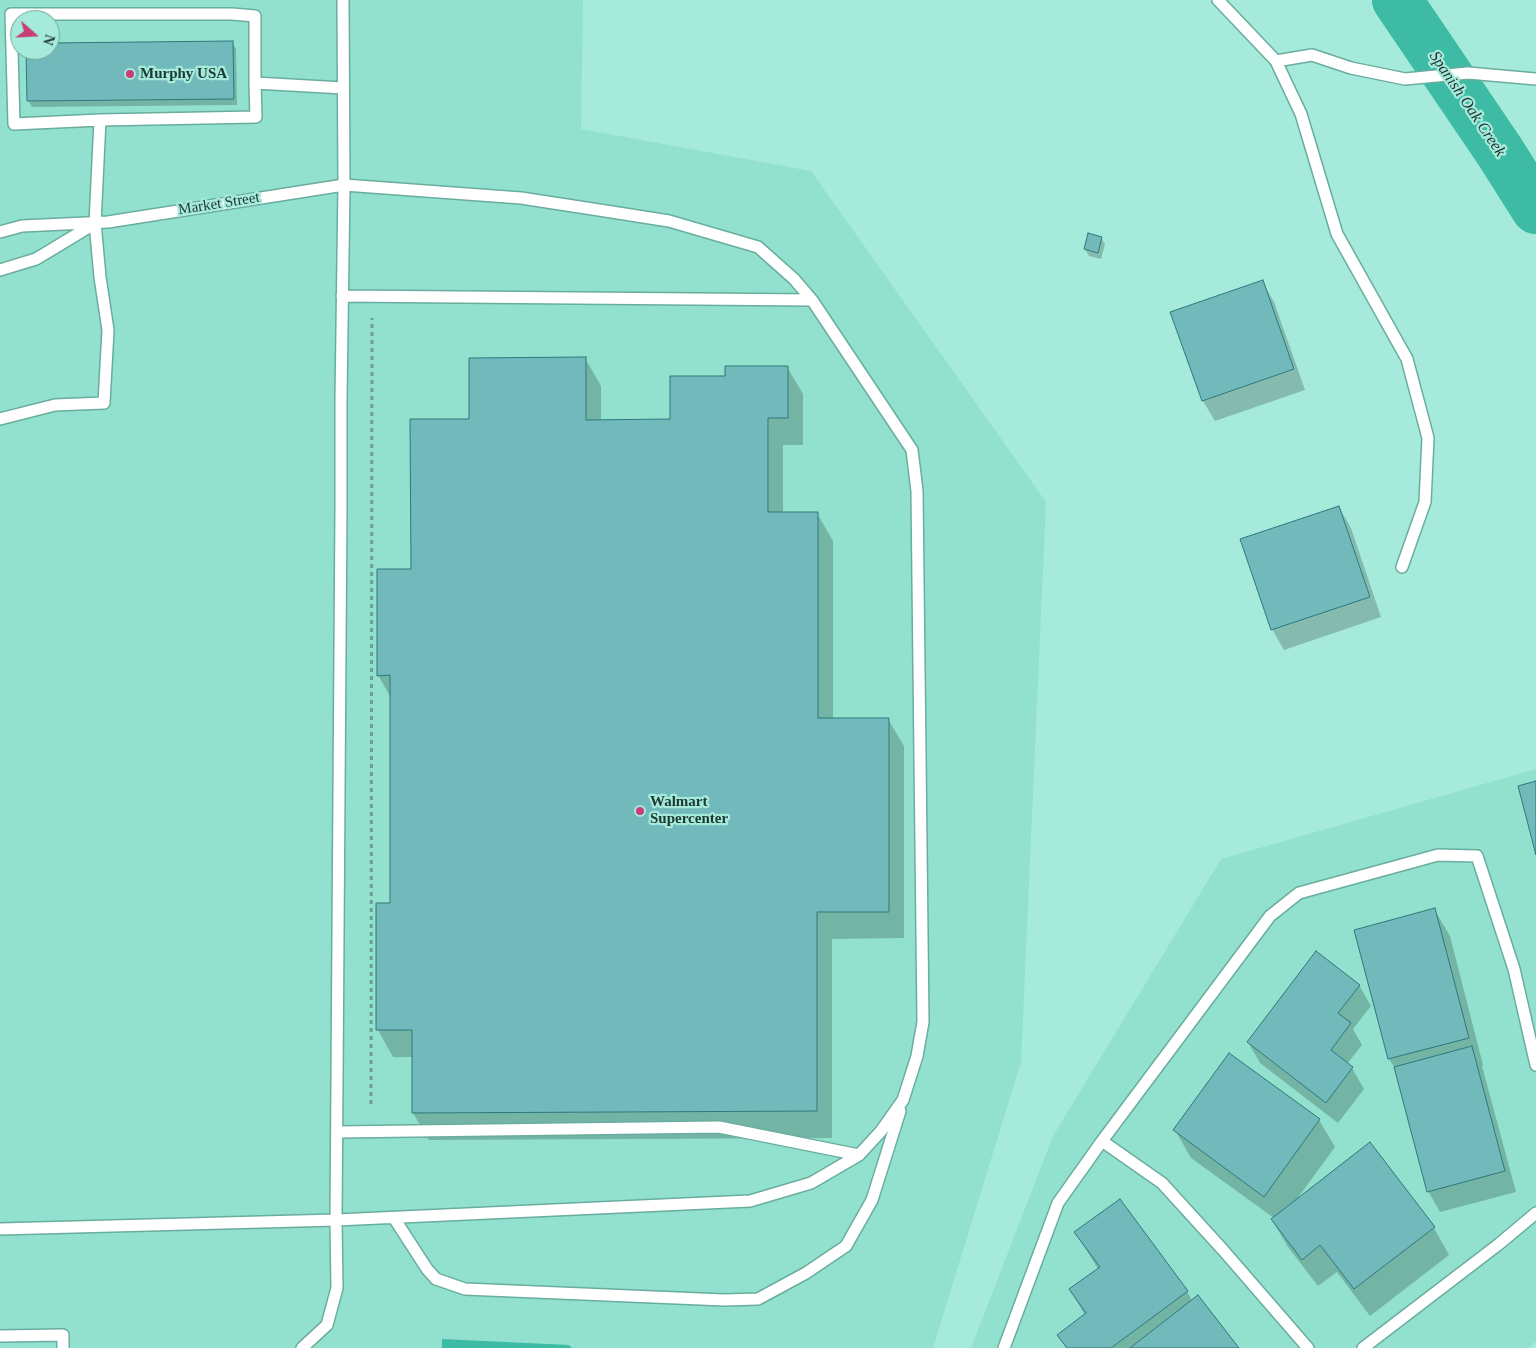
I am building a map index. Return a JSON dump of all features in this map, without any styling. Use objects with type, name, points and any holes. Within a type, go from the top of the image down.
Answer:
[{"type":"lane","points":[[302,1348],[327,1325],[338,1288],[336,1220],[344,185],[343,0]]},
{"type":"lane","points":[[1218,0],[1276,60],[1301,114],[1337,234],[1407,359],[1428,438],[1425,502],[1402,567]]},
{"type":"lane","points":[[10,14],[232,14],[255,16],[255,83],[256,117],[100,120],[14,124],[10,14]]},
{"type":"lane","points":[[1276,60],[1312,55],[1352,68],[1405,79],[1468,73],[1536,79]]},
{"type":"lane","points":[[255,83],[343,88]]},
{"type":"lane","points":[[0,419],[54,405],[104,403],[108,330],[100,277],[95,223],[100,120]]},
{"type":"lane","name":"Market Street","points":[[0,232],[22,226],[95,223],[344,185],[521,198],[669,221],[758,247],[794,279],[812,300],[912,450],[917,491],[923,1022],[916,1056],[872,1200],[846,1246],[806,1273],[758,1299],[724,1300],[464,1289],[436,1279],[427,1269],[394,1218]]},
{"type":"lane","name":"Market Street","points":[[0,270],[36,259],[95,223]]},
{"type":"lane","points":[[342,296],[812,300]]},
{"type":"lane","points":[[1004,1348],[1058,1203],[1270,916],[1300,893],[1438,855],[1478,856],[1514,969],[1536,1065]]},
{"type":"lane","points":[[0,1229],[394,1218],[750,1201],[811,1183],[859,1155],[881,1131],[903,1100]]},
{"type":"lane","points":[[337,1132],[719,1127],[859,1155]]},
{"type":"lane","points":[[1102,1141],[1162,1183],[1308,1348]]},
{"type":"lane","points":[[1364,1348],[1536,1213]]},
{"type":"lane","points":[[0,1336],[63,1335],[63,1348]]},
{"type":"path","points":[[371,1104],[372,318]]},
{"type":"shaded area","points":[[0,0],[583,0],[581,129],[811,171],[1046,502],[1021,1062],[933,1348],[0,1348]]},
{"type":"shaded area","points":[[1536,769],[1536,1342],[1528,1348],[971,1348],[1053,1136],[1221,859]]},
{"type":"shaded area","points":[[442,1339],[569,1345],[572,1348],[442,1348]]},
{"type":"building","name":"Murphy USA","points":[[233,41],[234,99],[27,101],[26,60],[60,60],[60,43]]},
{"type":"building","points":[[1088,233],[1102,237],[1098,253],[1084,249]]},
{"type":"building","points":[[1263,280],[1294,369],[1202,401],[1170,312]]},
{"type":"building","name":"Walmart Supercenter","points":[[586,357],[586,420],[670,419],[670,376],[725,376],[725,366],[788,366],[788,418],[768,418],[768,512],[818,512],[818,718],[889,718],[889,912],[817,912],[817,1111],[412,1113],[412,1030],[376,1030],[376,903],[390,903],[390,675],[377,676],[377,569],[411,569],[410,419],[469,419],[469,358]]},
{"type":"building","points":[[1339,506],[1370,597],[1271,630],[1240,539]]},
{"type":"building","points":[[1536,781],[1536,855],[1518,786]]},
{"type":"building","points":[[1435,908],[1469,1038],[1388,1059],[1354,930]]},
{"type":"building","points":[[1316,951],[1360,985],[1338,1013],[1351,1023],[1331,1050],[1353,1067],[1326,1103],[1247,1042]]},
{"type":"building","points":[[1472,1046],[1505,1171],[1427,1192],[1394,1067]]},
{"type":"building","points":[[1229,1053],[1320,1119],[1264,1197],[1173,1130]]},
{"type":"building","points":[[1370,1142],[1435,1227],[1354,1289],[1320,1245],[1302,1260],[1271,1219]]},
{"type":"building","points":[[1120,1199],[1188,1291],[1111,1348],[1067,1348],[1057,1335],[1086,1313],[1069,1289],[1100,1267],[1074,1232]]},
{"type":"building","points":[[1198,1295],[1239,1348],[1130,1348]]},
{"type":"waterway","name":"Spanish Oak Creek","points":[[1397,0],[1500,152],[1536,209]]},
{"type":"place","name":"Murphy USA","points":[[130,74]]},
{"type":"place","name":"Walmart Supercenter","points":[[640,811]]}]
